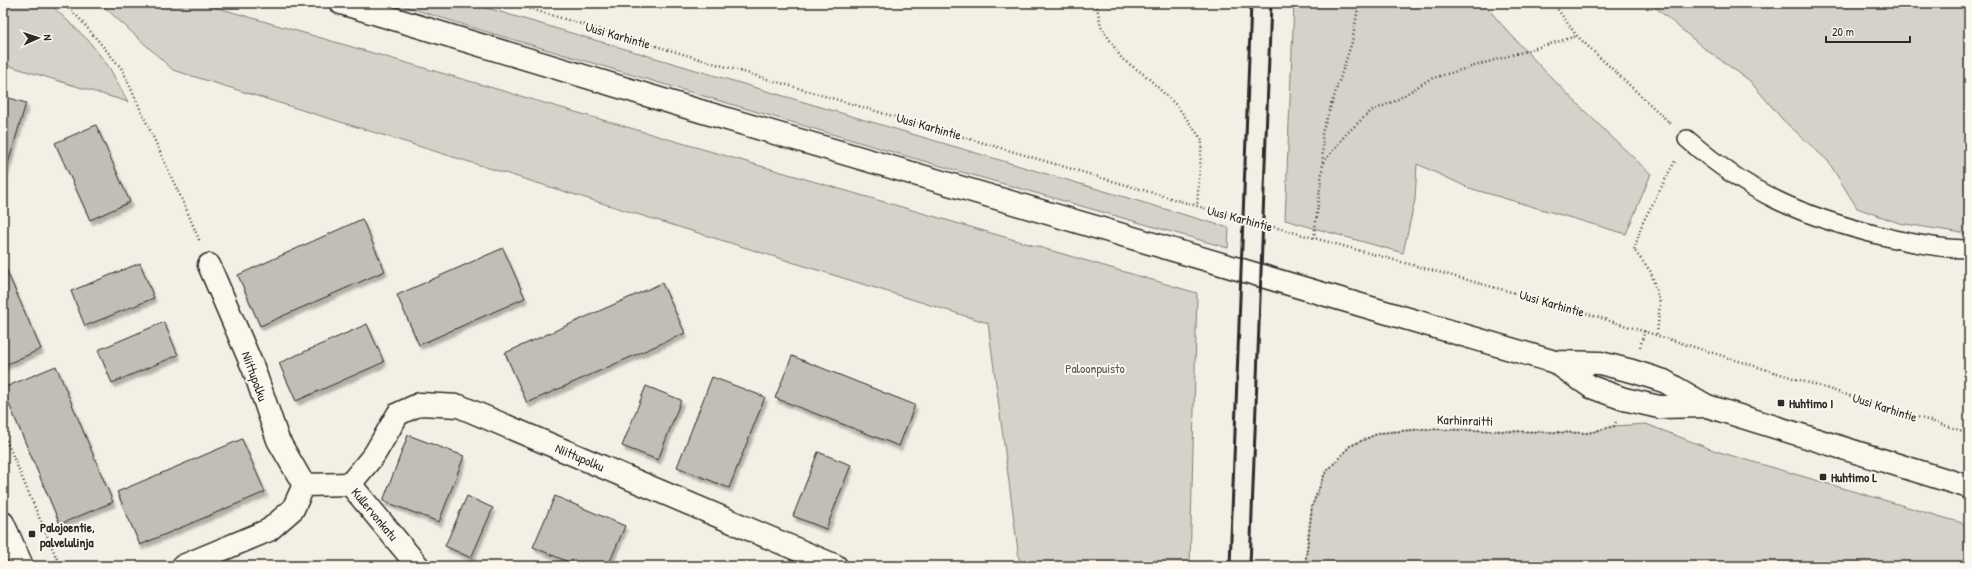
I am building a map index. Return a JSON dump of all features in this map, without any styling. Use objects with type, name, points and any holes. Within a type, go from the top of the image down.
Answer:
[{"type":"street","points":[[341,3],[683,106],[1555,362],[1600,363],[1632,371],[1664,381],[1707,406],[1969,487]]},
{"type":"street","name":"Niittupolku","points":[[209,265],[254,370],[278,440],[304,486]]},
{"type":"street","points":[[1555,362],[1591,387],[1624,399],[1659,407],[1707,406]]},
{"type":"street","name":"Niittupolku","points":[[350,484],[374,455],[398,414],[420,404],[459,406],[836,566]]},
{"type":"street","name":"Kullervonkatu","points":[[304,486],[350,484],[418,566]]},
{"type":"street","points":[[183,566],[269,530],[293,509],[304,486]]},
{"type":"street","points":[[3,523],[22,566]]},
{"type":"lane","points":[[1687,139],[1712,160],[1736,177],[1780,203],[1799,212],[1860,230],[1918,244],[1969,249]]},
{"type":"path","points":[[62,3],[79,18],[122,70],[187,211],[209,265]]},
{"type":"path","name":"Uusi Karhintie","points":[[510,3],[1197,206],[1645,330],[1969,433]]},
{"type":"path","points":[[1096,3],[1101,26],[1122,59],[1145,75],[1178,107],[1202,140],[1197,206]]},
{"type":"path","points":[[1314,238],[1324,163],[1322,133],[1352,42],[1359,3]]},
{"type":"path","points":[[1553,3],[1577,36],[1687,139],[1642,224],[1634,250],[1651,272],[1660,303],[1657,334]]},
{"type":"path","points":[[1324,163],[1346,134],[1371,111],[1395,101],[1430,79],[1577,36]]},
{"type":"path","points":[[1632,371],[1645,330]]},
{"type":"path","name":"Karhinraitti","points":[[1305,566],[1312,506],[1325,473],[1350,446],[1379,433],[1423,429],[1588,433],[1614,426],[1624,399]]},
{"type":"path","points":[[3,432],[60,566]]},
{"type":"green space","points":[[3,3],[49,3],[88,40],[109,67],[128,102],[3,64]]},
{"type":"green space","name":"Paloonpuisto","points":[[100,3],[201,3],[1197,293],[1190,566],[1020,566],[988,323],[173,70]]},
{"type":"green space","points":[[394,3],[470,3],[1229,228],[1228,248],[906,156]]},
{"type":"green space","points":[[1294,3],[1483,3],[1564,91],[1651,174],[1626,234],[1469,188],[1417,164],[1415,200],[1403,253],[1285,220]]},
{"type":"green space","points":[[1650,3],[1969,3],[1969,234],[1899,223],[1857,208],[1828,161],[1783,120],[1749,80],[1705,49]]},
{"type":"green space","points":[[1646,424],[1716,451],[1969,525],[1969,566],[1305,566],[1312,506],[1325,473],[1350,446],[1379,433],[1423,429],[1588,433],[1614,426]]},
{"type":"building","points":[[3,96],[26,103],[3,180]]},
{"type":"building","points":[[96,125],[130,202],[90,220],[55,143]]},
{"type":"building","points":[[362,219],[385,271],[260,326],[238,275]]},
{"type":"building","points":[[503,248],[525,298],[419,345],[397,295]]},
{"type":"building","points":[[140,263],[154,298],[85,326],[71,291]]},
{"type":"building","points":[[5,267],[41,349],[3,366],[3,268]]},
{"type":"building","points":[[662,283],[685,333],[527,403],[505,353]]},
{"type":"building","points":[[164,322],[178,355],[112,383],[98,350]]},
{"type":"building","points":[[367,324],[384,362],[296,401],[279,363]]},
{"type":"building","points":[[792,356],[915,405],[899,446],[775,398]]},
{"type":"building","points":[[56,366],[113,502],[60,524],[3,390],[3,388]]},
{"type":"building","points":[[712,377],[765,397],[729,488],[677,467]]},
{"type":"building","points":[[646,386],[681,400],[658,460],[622,446]]},
{"type":"building","points":[[408,435],[464,456],[439,522],[383,501]]},
{"type":"building","points":[[242,439],[265,492],[140,545],[117,492]]},
{"type":"building","points":[[818,452],[851,465],[826,529],[793,516]]},
{"type":"building","points":[[467,496],[493,508],[471,558],[445,546]]},
{"type":"building","points":[[555,496],[625,526],[608,566],[578,566],[533,547]]},
{"type":"railway","points":[[1230,566],[1251,3]]},
{"type":"railway","points":[[1250,566],[1271,3]]},
{"type":"place","name":"Huhtimo I","points":[[1781,403]]},
{"type":"place","name":"Huhtimo L","points":[[1823,477]]},
{"type":"place","name":"Palojoentie, palvelulinja","points":[[32,534]]}]
